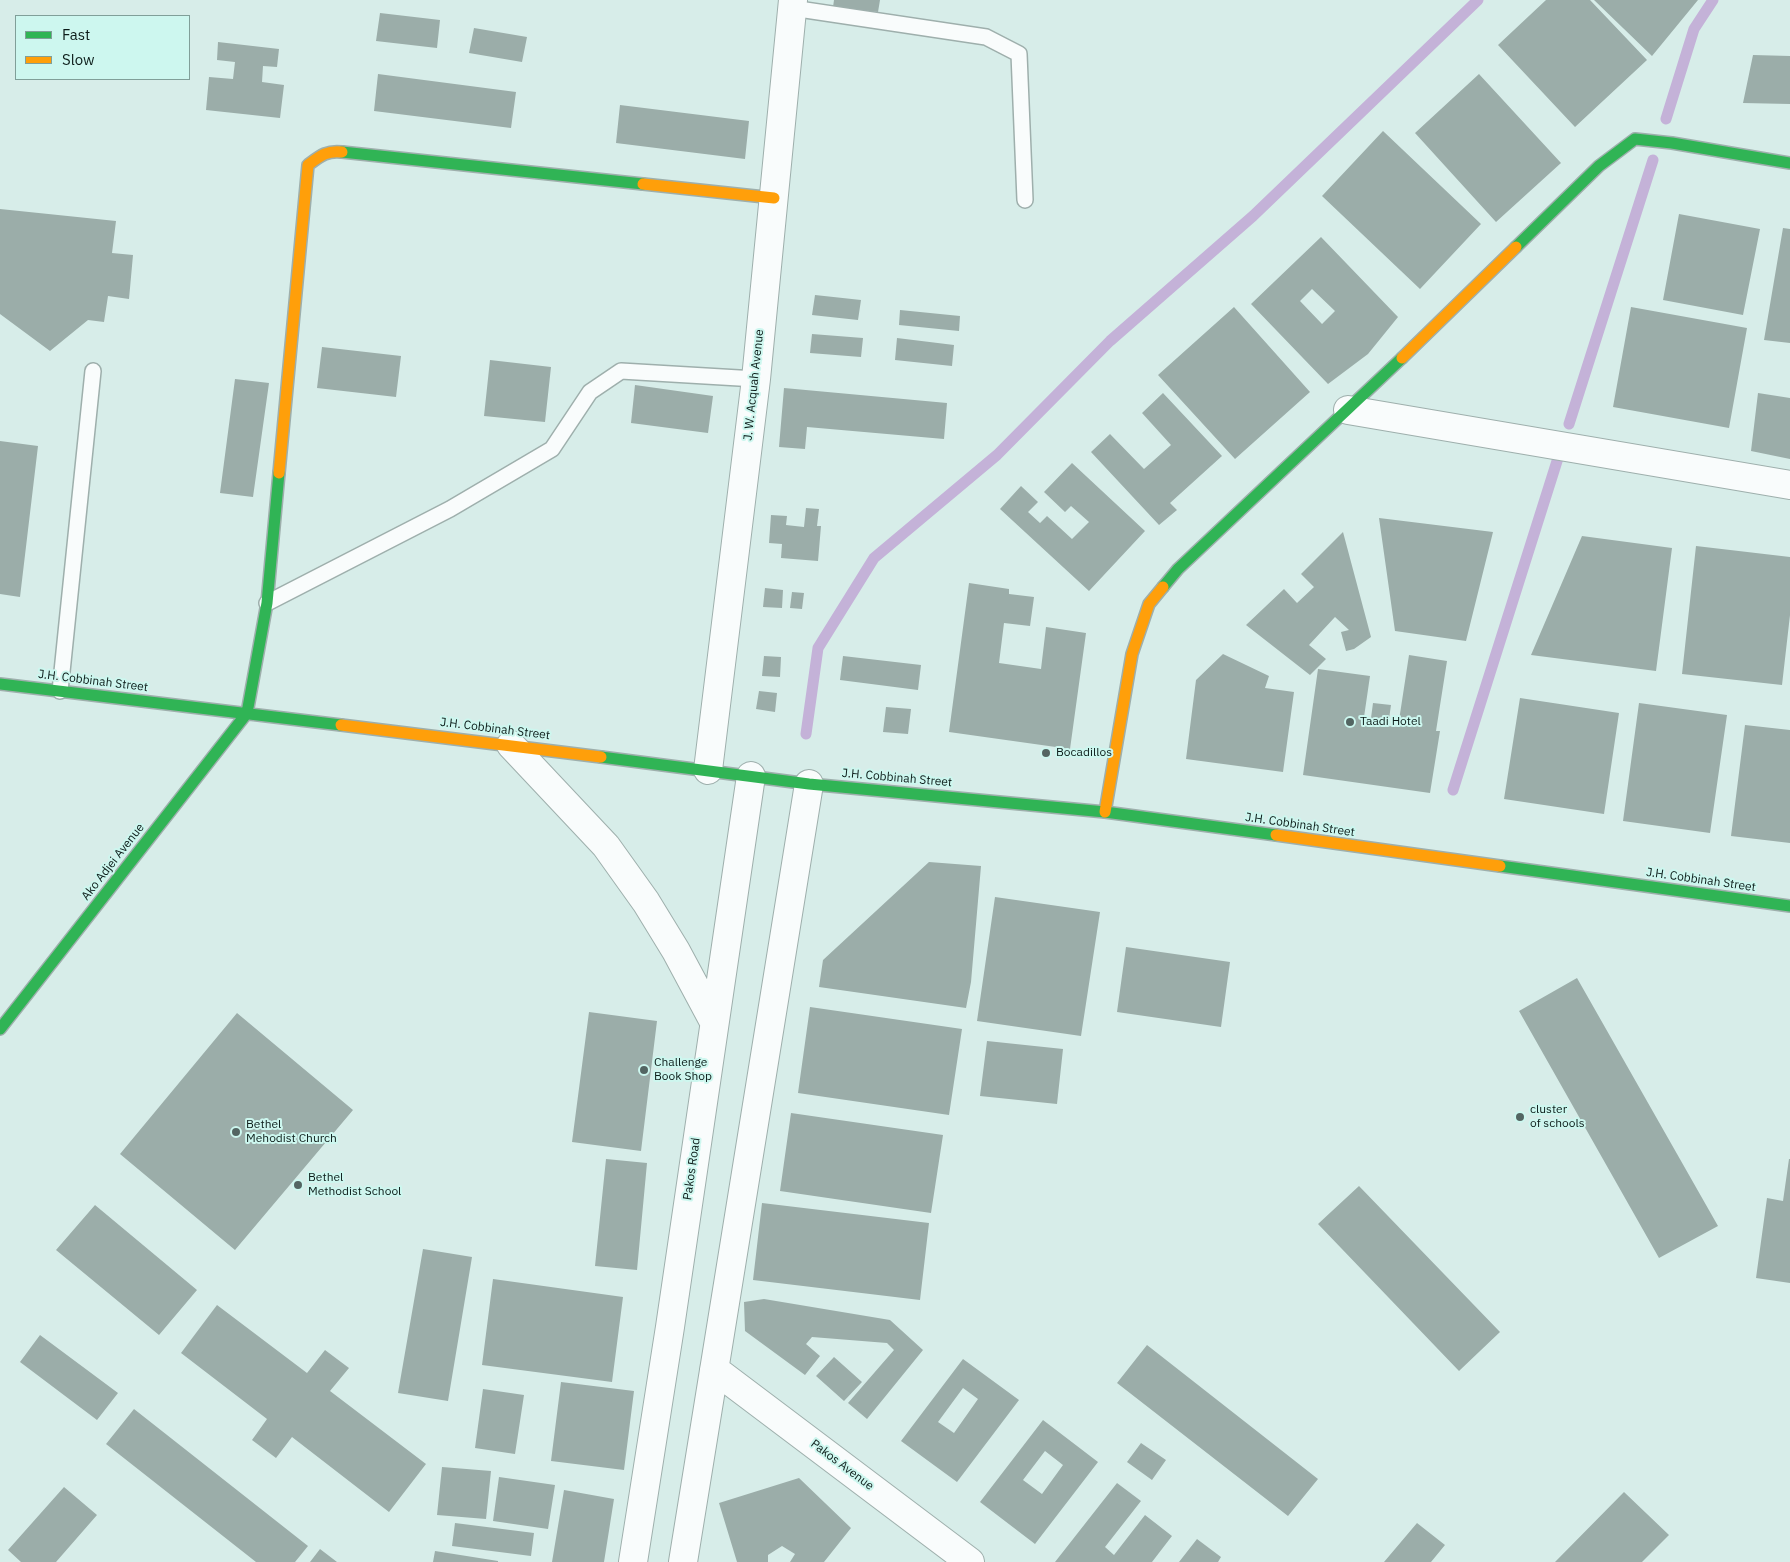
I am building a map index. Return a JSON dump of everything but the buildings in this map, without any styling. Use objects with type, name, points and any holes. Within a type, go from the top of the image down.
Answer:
[{"type":"street","name":"J. W. Acquah Avenue","points":[[708,770],[756,378],[792,4]]},
{"type":"street","points":[[1105,812],[1132,654],[1149,604],[1178,569],[1348,410],[1599,166],[1635,139],[1672,143],[1790,164]]},
{"type":"street","points":[[247,713],[266,603],[308,164],[324,153],[334,151],[774,198]]},
{"type":"street","points":[[1348,410],[1790,485]]},
{"type":"street","name":"J.H. Cobbinah Street","points":[[0,684],[512,745],[809,784],[1105,812],[1790,906]]},
{"type":"street","name":"Ako Adjei Avenue","points":[[0,1029],[247,713]]},
{"type":"street","points":[[512,745],[606,846],[646,902],[676,951],[714,1022]]},
{"type":"street","name":"Pakos Road","points":[[633,1562],[751,776]]},
{"type":"street","points":[[684,1562],[809,784]]},
{"type":"street","name":"Pakos Avenue","points":[[714,1369],[970,1562]]},
{"type":"lane","points":[[792,4],[986,37],[1019,54],[1025,200]]},
{"type":"lane","points":[[60,691],[93,371]]},
{"type":"lane","points":[[266,603],[450,509],[552,450],[590,392],[621,371],[756,378]]},
{"type":"waterway","points":[[806,734],[818,648],[874,558],[997,455],[1110,341],[1253,216],[1478,0]]},
{"type":"waterway","points":[[1666,119],[1694,29],[1713,0]]},
{"type":"waterway","points":[[1569,424],[1653,160]]},
{"type":"waterway","points":[[1453,790],[1558,458]]},
{"type":"traffic: fast","points":[[1516,247],[1599,166],[1635,139],[1672,143],[1790,163]]},
{"type":"traffic: fast","points":[[342,152],[643,184]]},
{"type":"traffic: fast","points":[[1163,587],[1178,569],[1402,358]]},
{"type":"traffic: fast","points":[[0,1029],[247,713],[267,603],[279,473]]},
{"type":"traffic: fast","points":[[0,684],[341,725]]},
{"type":"traffic: fast","points":[[601,757],[809,784],[1105,812],[1276,835]]},
{"type":"traffic: fast","points":[[1500,866],[1790,906]]},
{"type":"traffic: slow","points":[[279,473],[308,165],[320,156],[328,153],[342,152]]},
{"type":"traffic: slow","points":[[643,184],[774,198]]},
{"type":"traffic: slow","points":[[1402,358],[1516,247]]},
{"type":"traffic: slow","points":[[1105,812],[1132,654],[1149,604],[1163,587]]},
{"type":"traffic: slow","points":[[341,725],[601,757]]},
{"type":"traffic: slow","points":[[1276,835],[1500,866]]},
{"type":"place","name":"Taadi Hotel","points":[[1350,722]]},
{"type":"place","name":"Bocadillos","points":[[1046,753]]},
{"type":"place","name":"Challenge Book Shop","points":[[644,1070]]},
{"type":"place","name":"cluster of schools","points":[[1520,1117]]},
{"type":"place","name":"Bethel Mehodist Church","points":[[236,1132]]},
{"type":"place","name":"Bethel Methodist School","points":[[298,1185]]}]
